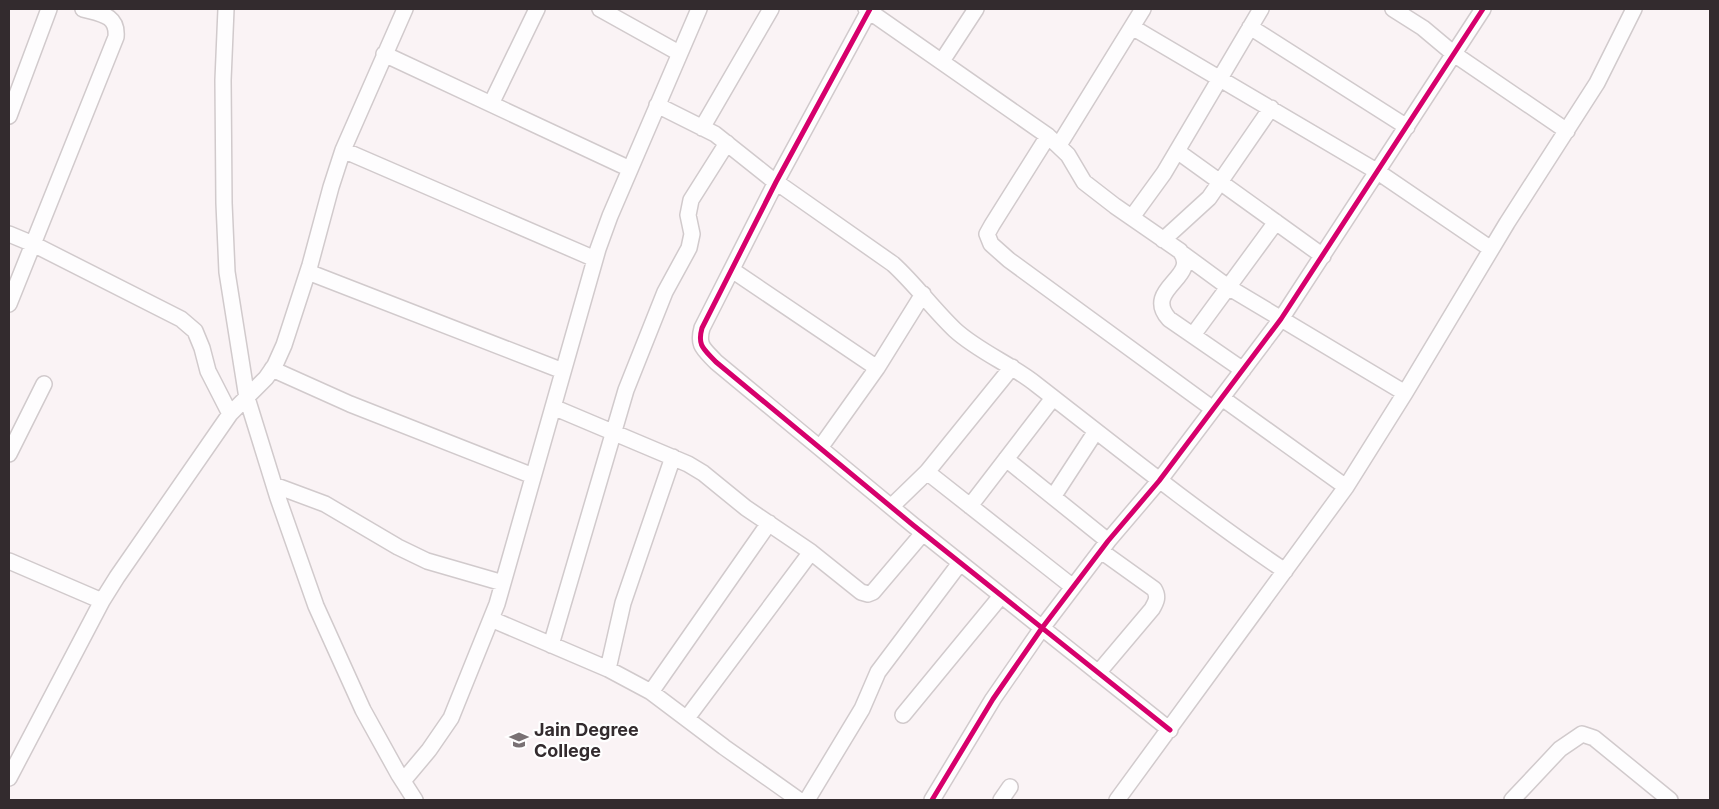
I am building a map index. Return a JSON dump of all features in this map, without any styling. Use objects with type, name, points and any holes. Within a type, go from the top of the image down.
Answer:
[{"type":"street","points":[[9,116],[50,9]]},
{"type":"street","points":[[9,304],[116,37],[117,28],[113,21],[104,15],[83,9]]},
{"type":"street","points":[[226,9],[222,80],[227,272],[247,398],[274,485],[316,606],[363,710],[402,781],[415,800]]},
{"type":"street","points":[[10,773],[102,601],[133,553],[230,414],[266,378],[272,369],[284,345],[308,272],[343,150],[405,9]]},
{"type":"street","points":[[491,104],[537,9]]},
{"type":"street","points":[[600,9],[679,53]]},
{"type":"street","points":[[402,781],[429,750],[451,718],[491,619],[504,583],[595,259],[610,216],[699,9]]},
{"type":"street","points":[[702,128],[771,9]]},
{"type":"street","points":[[1170,730],[923,533],[716,362],[703,349],[700,336],[702,328],[776,182],[868,9],[1054,141],[1068,155],[1084,182],[1228,287],[1405,393]]},
{"type":"street","points":[[942,61],[976,9]]},
{"type":"street","points":[[1143,9],[1054,141],[992,225],[987,234],[991,244],[1009,260],[1218,404],[1346,487]]},
{"type":"street","points":[[1132,217],[1156,185],[1261,9]]},
{"type":"street","points":[[1394,9],[1422,28],[1454,54],[1566,131]]},
{"type":"street","points":[[932,800],[980,719],[1042,628],[1104,546],[1159,481],[1281,319],[1484,9]]},
{"type":"street","points":[[1117,800],[1346,487],[1491,249],[1597,83],[1634,9]]},
{"type":"street","points":[[1132,27],[1378,172],[1491,249]]},
{"type":"street","points":[[1250,27],[1407,127]]},
{"type":"street","points":[[384,54],[630,169]]},
{"type":"street","points":[[657,105],[715,134],[776,182],[893,264],[923,294],[946,321],[962,335],[1012,367],[1159,481],[1285,571]]},
{"type":"street","points":[[1164,240],[1202,206],[1221,183],[1271,108]]},
{"type":"street","points":[[551,645],[626,390],[664,292],[689,248],[692,234],[688,215],[691,200],[727,143]]},
{"type":"street","points":[[343,150],[595,259]]},
{"type":"street","points":[[1177,151],[1323,256]]},
{"type":"street","points":[[1192,335],[1276,222]]},
{"type":"street","points":[[9,234],[33,244],[181,319],[195,332],[202,348],[208,371],[230,414]]},
{"type":"street","points":[[1183,254],[1185,262],[1183,269],[1164,293],[1161,306],[1163,312],[1192,335],[1243,370]]},
{"type":"street","points":[[732,270],[877,368]]},
{"type":"street","points":[[308,272],[563,371]]},
{"type":"street","points":[[820,448],[877,368],[923,294]]},
{"type":"street","points":[[892,506],[927,472],[1012,367]]},
{"type":"street","points":[[272,369],[350,404],[534,476]]},
{"type":"street","points":[[9,454],[44,384]]},
{"type":"street","points":[[970,506],[1053,398]]},
{"type":"street","points":[[552,407],[673,457],[703,473],[739,503],[811,552],[861,592],[868,594],[873,592],[923,533]]},
{"type":"street","points":[[1053,497],[1096,431]]},
{"type":"street","points":[[608,669],[623,603],[673,457]]},
{"type":"street","points":[[1006,459],[1053,497],[1104,546],[1154,589],[1157,594],[1157,601],[1152,610],[1098,673]]},
{"type":"street","points":[[927,472],[1073,587]]},
{"type":"street","points":[[274,485],[325,504],[398,547],[427,561],[504,583]]},
{"type":"street","points":[[651,692],[769,523]]},
{"type":"street","points":[[687,718],[811,552]]},
{"type":"street","points":[[9,561],[102,601]]},
{"type":"street","points":[[807,800],[862,709],[878,672],[960,562]]},
{"type":"street","points":[[903,715],[1001,596]]},
{"type":"street","points":[[491,619],[608,669],[651,692],[724,748],[799,800]]},
{"type":"street","points":[[1514,799],[1560,748],[1582,734],[1594,738],[1670,800]]},
{"type":"street","points":[[1001,800],[1010,787]]},
{"type":"cycle path","points":[[870,9],[776,182],[702,328],[701,343],[716,362],[913,525],[1170,730]]},
{"type":"cycle path","points":[[932,800],[993,699],[1042,628],[1108,541],[1159,481],[1281,319],[1483,9]]},
{"type":"place","name":"Jain Degree College","points":[[519,740]]}]
